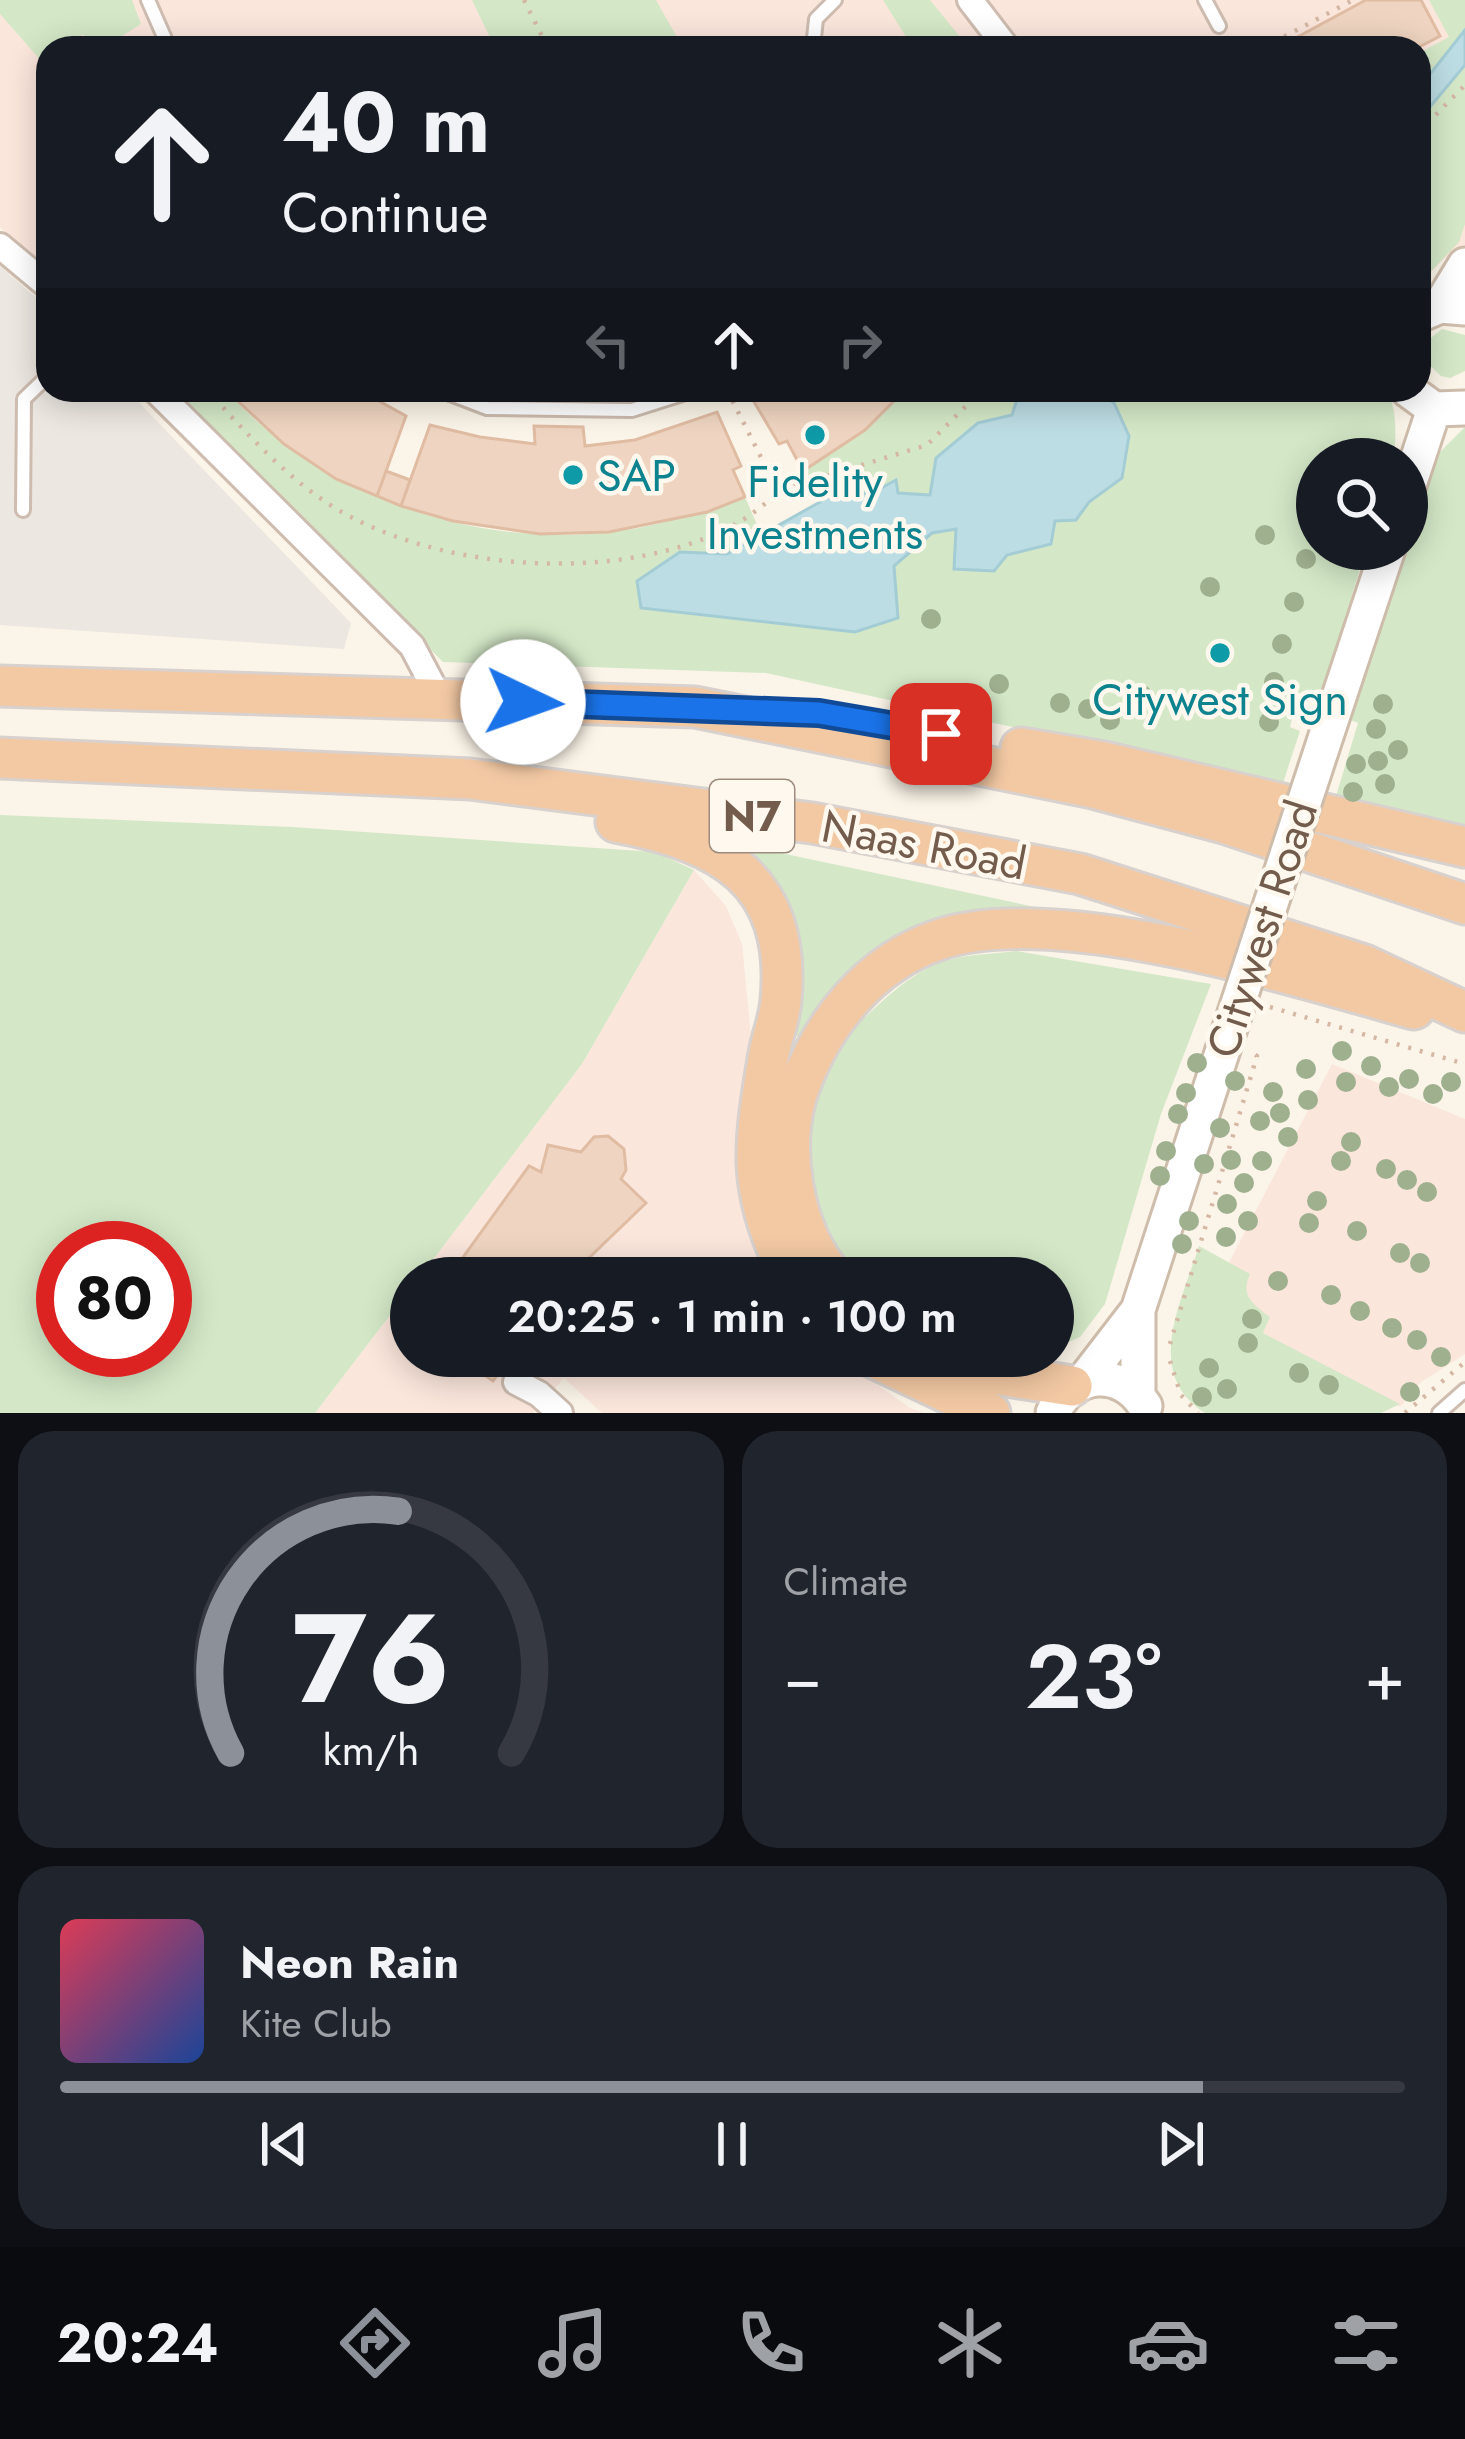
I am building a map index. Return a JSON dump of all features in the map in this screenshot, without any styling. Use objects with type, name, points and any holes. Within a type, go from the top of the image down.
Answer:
[{"type":"highway","name":"Naas Road","points":[[0,686],[695,707],[1093,788],[1224,823],[1465,904]]},
{"type":"highway","name":"N7","points":[[695,707],[819,713],[1104,762],[1465,847]]},
{"type":"highway","name":"Naas Road","points":[[6,758],[470,779],[812,824],[1080,874],[1364,965],[1465,1012]]},
{"type":"highway","name":"N7","points":[[6,758],[589,818],[666,831],[711,849],[745,872],[768,904],[779,938],[781,1003],[757,1162],[763,1209],[780,1257]]},
{"type":"highway","points":[[819,1257],[799,1217],[790,1154],[795,1099],[812,1053],[838,1013],[867,981],[899,958],[938,940],[1027,928],[1162,945],[1465,1023]]},
{"type":"highway","points":[[914,1377],[990,1413]]},
{"type":"highway","points":[[1004,1377],[1070,1393]]},
{"type":"main road","points":[[1441,310],[1465,265]]},
{"type":"main road","points":[[1424,438],[1436,402]]},
{"type":"main road","name":"Citywest Road","points":[[1070,1393],[1138,1310],[1381,570]]},
{"type":"main road","name":"Citywest Road","points":[[1138,1310],[1145,1407]]},
{"type":"main road","points":[[1070,1393],[1113,1379],[1145,1407]]},
{"type":"street","points":[[970,0],[998,36]]},
{"type":"street","points":[[0,246],[36,276]]},
{"type":"street","points":[[167,402],[412,646],[439,697]]},
{"type":"street","points":[[516,1382],[560,1413]]},
{"type":"lane","points":[[148,0],[164,36]]},
{"type":"lane","points":[[814,36],[816,19],[836,0]]},
{"type":"lane","points":[[1204,0],[1219,26]]},
{"type":"lane","points":[[23,510],[24,399],[36,388]]},
{"type":"lane","points":[[471,402],[487,408],[632,410],[657,402]]},
{"type":"lane","points":[[1439,1413],[1465,1390]]},
{"type":"path","points":[[524,0],[542,36]]},
{"type":"path","points":[[1286,36],[1353,0]]},
{"type":"path","points":[[1431,120],[1465,85]]},
{"type":"path","points":[[218,402],[268,456],[349,516],[422,545],[494,559],[591,565],[670,549],[734,525],[805,477],[824,476],[927,445],[970,402]]},
{"type":"path","points":[[733,402],[779,493]]},
{"type":"path","points":[[1270,1007],[1465,1064]]},
{"type":"path","points":[[1198,1413],[1181,1395],[1168,1350],[1258,1057],[1248,1050]]},
{"type":"path","points":[[1405,1413],[1465,1362]]},
{"type":"shaded area","points":[[0,0],[1465,0],[1465,269],[1446,257],[1431,272],[1431,36],[36,36],[36,260],[0,227]]},
{"type":"shaded area","points":[[0,266],[36,298],[36,402],[139,402],[351,623],[344,649],[0,625]]},
{"type":"shaded area","points":[[694,870],[726,906],[742,944],[773,1257],[435,1257],[582,1064]]},
{"type":"shaded area","points":[[1332,1064],[1465,1119],[1465,1354],[1421,1382],[1400,1407],[1260,1337],[1224,1272]]},
{"type":"shaded area","points":[[390,1315],[390,1377],[866,1377],[924,1413],[602,1413],[564,1378],[533,1413],[315,1413]]},
{"type":"green space","points":[[0,0],[132,0],[141,24],[122,36],[36,36],[36,55],[0,14]]},
{"type":"green space","points":[[472,0],[656,0],[676,36],[489,36]]},
{"type":"green space","points":[[883,0],[930,0],[959,36],[906,36]]},
{"type":"green space","points":[[1429,0],[1465,0],[1465,224],[1459,242],[1431,271],[1431,47],[1449,37]]},
{"type":"green space","points":[[1442,329],[1465,335],[1465,371],[1450,378],[1431,367],[1431,338]]},
{"type":"green space","points":[[184,402],[238,402],[305,459],[401,506],[452,522],[558,535],[645,527],[745,497],[761,534],[820,503],[803,471],[865,430],[893,402],[1391,402],[1395,438],[1296,438],[1296,570],[1360,570],[1321,697],[1298,693],[1290,727],[1300,731],[1282,786],[766,673],[443,662]]},
{"type":"green space","points":[[1465,427],[1465,836],[1333,806],[1358,723],[1346,718],[1396,570],[1428,570],[1428,477],[1435,457]]},
{"type":"green space","points":[[0,815],[292,827],[655,852],[694,870],[582,1064],[435,1257],[390,1257],[390,1315],[315,1413],[0,1413]]},
{"type":"green space","points":[[753,847],[1115,924],[974,922],[803,1037],[789,1035],[798,986],[797,939],[782,895],[751,855]]},
{"type":"green space","points":[[1016,951],[1211,984],[1161,1114],[1105,1304],[1074,1340],[1074,1257],[845,1257],[820,1210],[808,1139],[813,1105],[826,1071],[846,1038],[892,993],[931,967],[960,957]]},
{"type":"green space","points":[[1199,1246],[1250,1274],[1247,1294],[1270,1317],[1263,1333],[1400,1404],[1381,1413],[1205,1413],[1186,1396],[1171,1357],[1177,1313]]},
{"type":"water","points":[[1465,30],[1465,65],[1431,106],[1431,73]]},
{"type":"water","points":[[1016,402],[1113,402],[1129,436],[1122,478],[1089,502],[1076,520],[1055,521],[1051,544],[1007,555],[994,571],[954,569],[956,529],[932,533],[894,566],[898,618],[855,632],[641,608],[637,581],[680,552],[727,554],[820,502],[825,493],[872,493],[896,480],[898,493],[930,495],[936,458],[978,423],[1012,415]]},
{"type":"building","points":[[1366,0],[1421,0],[1440,36],[1431,41],[1431,36],[1299,36]]},
{"type":"building","points":[[239,402],[381,402],[406,416],[377,496],[336,479],[284,444]]},
{"type":"building","name":"Fidelity Investments","points":[[754,402],[893,402],[865,430],[803,471],[787,441],[779,444]]},
{"type":"building","name":"SAP","points":[[717,412],[741,466],[733,470],[745,497],[707,512],[609,532],[540,534],[453,521],[401,506],[430,425],[535,444],[534,426],[583,427],[585,446],[635,440]]},
{"type":"building","points":[[386,471],[410,480],[401,506],[377,496]]},
{"type":"building","points":[[608,1136],[624,1149],[626,1170],[621,1179],[646,1203],[590,1257],[463,1257],[529,1166],[541,1172],[548,1145],[581,1152],[594,1137]]},
{"type":"place","name":"Fidelity Investments","points":[[815,435]]},
{"type":"place","name":"SAP","points":[[573,475]]},
{"type":"place","name":"Citywest Sign","points":[[1220,653]]},
{"type":"route","points":[[523,702],[819,713],[941,734]]}]
